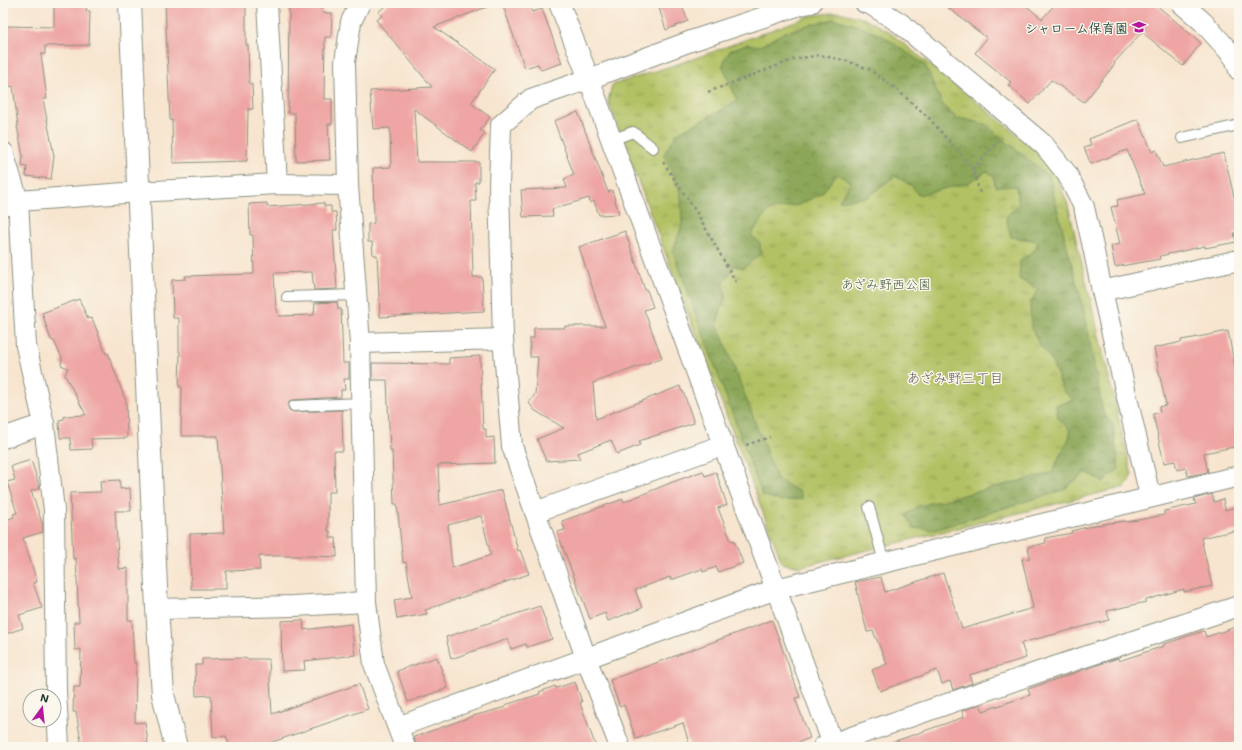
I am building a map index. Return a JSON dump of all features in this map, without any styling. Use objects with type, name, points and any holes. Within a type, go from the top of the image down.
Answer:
[{"type":"street","points":[[130,3],[157,609],[163,694],[176,747]]},
{"type":"street","points":[[267,3],[277,184]]},
{"type":"street","points":[[360,3],[351,22],[346,62],[348,185],[360,343],[366,602],[374,664],[405,747]]},
{"type":"street","points":[[560,3],[776,589],[830,746],[1039,672],[1239,606]]},
{"type":"street","points":[[620,747],[586,658],[512,446],[503,339],[499,186],[501,126],[531,99],[589,79],[631,59],[800,5],[811,3]]},
{"type":"street","points":[[865,3],[870,4],[900,24],[1044,145],[1067,174],[1084,208],[1150,496]]},
{"type":"street","points":[[1181,3],[1203,22],[1235,58],[1239,70]]},
{"type":"street","points":[[3,152],[26,346],[44,424],[54,510],[56,690],[59,747]]},
{"type":"street","points":[[10,203],[138,192],[277,184],[348,185]]},
{"type":"street","points":[[1102,291],[1239,260]]},
{"type":"street","points":[[360,343],[503,339]]},
{"type":"street","points":[[3,438],[44,424]]},
{"type":"street","points":[[535,512],[723,445]]},
{"type":"street","points":[[398,727],[776,589],[1150,496],[1239,476]]},
{"type":"street","points":[[157,609],[293,606],[366,602]]},
{"type":"lane","points":[[1182,138],[1239,125]]},
{"type":"lane","points":[[611,140],[633,132],[653,148]]},
{"type":"lane","points":[[287,297],[356,295]]},
{"type":"lane","points":[[294,406],[361,403]]},
{"type":"lane","points":[[869,507],[884,562]]},
{"type":"path","points":[[708,92],[795,59],[820,55],[847,60],[869,69],[896,89],[929,118],[973,169],[980,194]]},
{"type":"path","points":[[973,169],[1016,122]]},
{"type":"path","points":[[653,148],[697,213],[737,284]]},
{"type":"green space","name":"あざみ野西公園","points":[[839,12],[866,19],[889,32],[1033,147],[1055,171],[1068,205],[1132,475],[1125,487],[799,567],[782,563],[608,101],[612,85],[693,59],[809,16]]},
{"type":"green space","points":[[834,19],[883,36],[925,65],[943,106],[955,117],[985,124],[1049,177],[1085,315],[1103,413],[1113,425],[1119,469],[1103,482],[1086,472],[1063,490],[934,530],[913,528],[906,515],[919,506],[1052,473],[1070,434],[1068,427],[1058,419],[1056,405],[1074,400],[1063,391],[1049,356],[1039,344],[1031,327],[1030,304],[1038,289],[1019,279],[1020,261],[1037,248],[1038,241],[1011,237],[1006,217],[1019,204],[1016,186],[995,187],[994,177],[987,171],[968,183],[918,195],[912,186],[895,176],[868,197],[839,201],[851,182],[837,174],[821,194],[800,204],[768,211],[751,235],[760,243],[761,253],[743,268],[734,266],[723,284],[726,295],[717,323],[777,479],[800,492],[802,499],[781,501],[762,495],[673,251],[682,225],[681,195],[664,154],[677,133],[720,111],[737,100],[723,67],[725,58],[731,50],[747,44],[760,46],[785,32]]},
{"type":"building","points":[[54,3],[87,3],[86,11],[90,11],[89,45],[45,46],[45,54],[41,54],[47,99],[43,99],[54,156],[51,179],[26,176],[27,167],[22,166],[23,156],[17,126],[13,86],[7,87],[3,53],[3,26],[54,27]]},
{"type":"building","points":[[165,3],[246,3],[246,45],[248,45],[249,84],[252,84],[253,109],[248,109],[247,161],[173,163]]},
{"type":"building","points":[[389,3],[492,3],[492,5],[434,27],[495,69],[471,103],[490,117],[480,130],[485,133],[472,152],[414,109],[417,162],[479,162],[479,182],[475,182],[476,201],[471,201],[473,277],[482,277],[484,311],[380,317],[377,255],[373,255],[372,242],[368,242],[368,224],[374,223],[373,168],[391,167],[390,128],[373,129],[370,91],[432,87],[376,20],[382,16],[378,12]]},
{"type":"building","points":[[502,3],[529,3],[532,12],[542,9],[562,63],[541,70],[538,64],[525,68]]},
{"type":"building","points":[[671,3],[681,3],[688,21],[666,30],[659,8]]},
{"type":"building","points":[[942,3],[1023,3],[1042,19],[1056,3],[1154,3],[1201,43],[1183,66],[1142,32],[1114,63],[1115,64],[1084,102],[1051,80],[1030,104],[1008,85],[1011,82],[975,53],[987,38]]},
{"type":"building","points":[[289,7],[323,8],[322,13],[332,13],[331,37],[325,37],[324,99],[332,99],[332,124],[328,124],[330,160],[296,161],[295,113],[288,113]]},
{"type":"building","points":[[578,112],[608,192],[612,190],[619,214],[599,215],[594,201],[590,203],[589,198],[552,209],[553,216],[523,217],[521,190],[567,188],[564,179],[574,175],[554,121]]},
{"type":"building","points":[[1138,119],[1152,152],[1156,150],[1163,167],[1224,153],[1234,197],[1239,196],[1239,232],[1234,233],[1236,242],[1205,248],[1205,246],[1160,256],[1161,259],[1115,267],[1111,246],[1120,244],[1111,207],[1118,206],[1117,200],[1145,194],[1127,150],[1091,164],[1084,148],[1091,145],[1089,139]]},
{"type":"building","points":[[267,203],[267,207],[324,203],[324,206],[331,206],[331,212],[336,212],[337,230],[333,230],[337,289],[314,290],[312,272],[274,273],[276,309],[278,316],[314,315],[315,303],[337,302],[338,309],[341,309],[343,363],[349,363],[349,379],[344,379],[345,390],[341,390],[341,397],[293,400],[290,401],[288,406],[289,410],[294,412],[342,410],[343,451],[334,451],[335,492],[328,492],[328,531],[330,531],[330,538],[336,538],[337,557],[259,556],[260,570],[226,571],[226,589],[191,589],[190,534],[224,533],[218,436],[181,436],[182,387],[179,387],[179,318],[173,318],[172,280],[186,279],[185,276],[254,274],[253,235],[250,235],[249,204]]},
{"type":"building","points":[[625,231],[645,290],[647,290],[653,307],[644,310],[662,358],[593,383],[596,419],[680,386],[694,423],[639,441],[640,445],[617,454],[611,440],[578,453],[580,459],[546,461],[537,439],[564,428],[534,410],[529,403],[535,394],[538,357],[530,357],[530,338],[534,338],[534,328],[605,326],[579,247]]},
{"type":"building","points":[[79,299],[88,319],[92,318],[106,354],[108,353],[126,402],[127,438],[91,439],[92,449],[71,450],[70,438],[60,438],[59,420],[64,419],[64,416],[86,415],[65,375],[68,368],[61,365],[62,358],[54,341],[51,340],[42,313]]},
{"type":"building","points":[[1228,331],[1239,389],[1239,446],[1204,453],[1208,472],[1188,476],[1186,468],[1177,470],[1175,461],[1164,463],[1153,414],[1160,412],[1159,407],[1166,405],[1154,348],[1182,342],[1181,340]]},
{"type":"building","points":[[480,356],[483,429],[486,429],[486,438],[494,437],[495,463],[438,465],[440,505],[502,490],[518,551],[520,550],[529,574],[425,610],[427,614],[397,619],[394,600],[412,597],[406,562],[403,563],[397,504],[394,504],[387,380],[372,380],[372,363],[449,364],[449,358]],"holes":[[[481,516],[491,555],[452,568],[448,525]]]},
{"type":"building","points":[[31,460],[40,488],[31,491],[43,525],[43,532],[23,538],[37,582],[33,583],[42,608],[19,615],[23,628],[3,635],[3,521],[14,517],[13,514],[17,513],[7,482],[15,480],[11,466]]},
{"type":"building","points":[[703,471],[705,476],[716,472],[727,505],[718,508],[731,541],[734,540],[743,563],[718,572],[716,567],[703,572],[702,569],[671,580],[670,577],[635,590],[642,608],[608,621],[605,613],[590,619],[557,532],[565,530],[562,521],[623,499],[624,502]]},
{"type":"building","points":[[120,480],[120,489],[130,488],[131,511],[115,511],[119,569],[128,568],[128,620],[132,620],[134,663],[136,663],[135,723],[145,722],[148,743],[123,747],[82,747],[76,712],[73,712],[74,687],[80,687],[81,649],[75,650],[74,622],[79,622],[76,558],[73,559],[70,493],[101,492],[100,481]]},
{"type":"building","points":[[1212,494],[1214,502],[1223,499],[1225,510],[1239,506],[1239,530],[1201,538],[1212,586],[1184,592],[1184,589],[1146,600],[1146,602],[1107,611],[1109,620],[1021,643],[1026,658],[969,675],[972,683],[953,690],[950,681],[942,684],[937,670],[880,691],[872,670],[887,664],[873,631],[867,632],[855,582],[881,577],[885,592],[943,573],[962,629],[1033,608],[1022,559],[1030,558],[1028,547],[1046,543],[1045,538],[1072,533],[1071,531],[1095,525],[1127,522],[1164,515],[1164,511],[1196,504],[1194,499]]},
{"type":"building","points":[[540,606],[552,639],[527,647],[526,644],[511,649],[508,639],[451,659],[446,637]]},
{"type":"building","points":[[303,620],[304,630],[351,624],[355,655],[304,661],[305,670],[282,671],[281,621]]},
{"type":"building","points":[[772,620],[800,697],[795,698],[810,738],[786,747],[690,747],[683,723],[636,739],[624,705],[620,707],[610,680]]},
{"type":"building","points":[[1239,626],[1239,741],[1223,747],[887,747],[887,744],[964,717],[962,711],[980,704],[983,711],[1030,695],[1028,689],[1118,658],[1119,661],[1204,631],[1206,637]]},
{"type":"building","points":[[437,657],[448,688],[408,702],[397,671]]},
{"type":"building","points":[[202,659],[269,659],[272,714],[359,684],[368,709],[258,747],[230,747],[226,736],[213,737],[211,695],[196,696],[195,665],[202,665]]},
{"type":"building","points":[[575,682],[582,702],[580,703],[596,747],[416,747],[414,737],[473,716],[506,707],[505,705],[540,694],[539,692],[555,686],[556,688]]},
{"type":"place","name":"シャローム保育園","points":[[1139,27]]},
{"type":"district","name":"あざみ野三丁目","points":[[955,377]]}]
